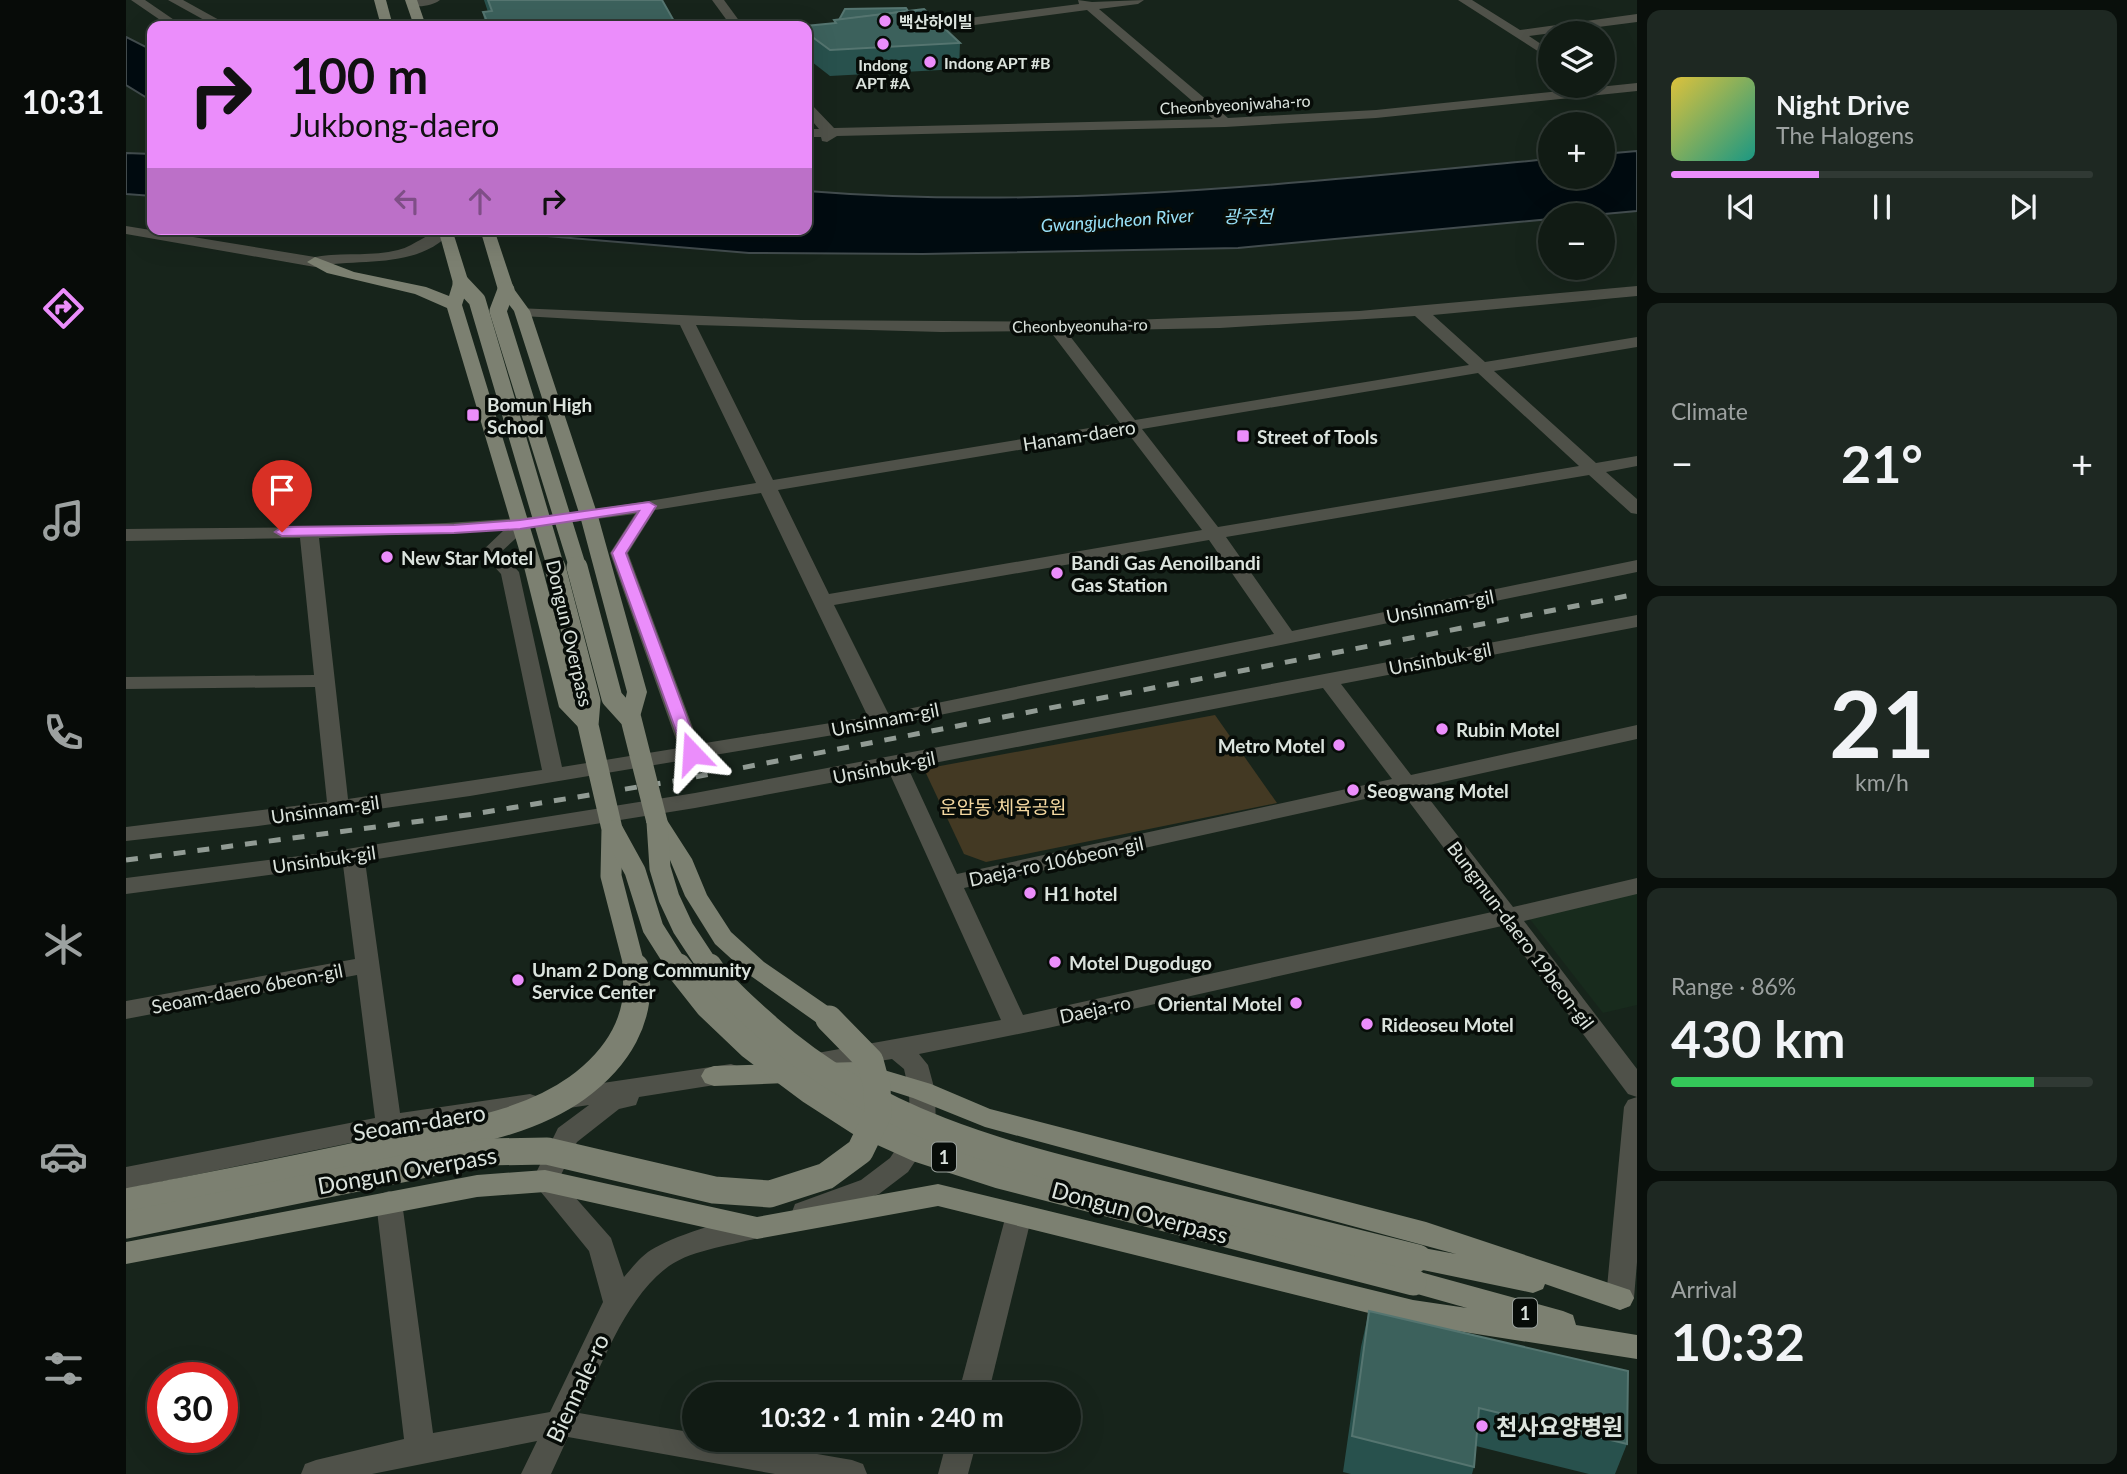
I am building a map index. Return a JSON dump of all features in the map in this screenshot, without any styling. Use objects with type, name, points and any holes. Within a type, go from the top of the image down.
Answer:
[{"type":"main road","points":[[380,0],[386,21]]},
{"type":"main road","points":[[411,1],[418,21]]},
{"type":"main road","name":"1","points":[[448,235],[461,283]]},
{"type":"main road","name":"1","points":[[489,235],[506,290]]},
{"type":"main road","points":[[315,262],[335,273],[436,294],[454,305]]},
{"type":"main road","points":[[461,283],[454,305],[532,563],[569,707],[588,725]]},
{"type":"main road","name":"Dongun Overpass","points":[[126,1202],[345,1159],[489,1127],[545,1107],[576,1089],[606,1064],[628,1030],[639,991],[632,950],[611,876],[612,829],[588,725],[590,702],[548,539],[477,300],[461,283]]},
{"type":"main road","points":[[506,290],[522,311],[589,516],[637,692],[631,719]]},
{"type":"main road","name":"Dongun Overpass","points":[[506,290],[498,311],[570,540],[612,698],[631,719],[657,822],[660,869],[669,898],[683,928],[712,972],[781,1039],[837,1081],[871,1101],[932,1129],[1013,1157],[1416,1270]]},
{"type":"main road","name":"Dongun Overpass","points":[[126,1226],[485,1152],[547,1151],[714,1190],[770,1194],[827,1176],[860,1151],[878,1114],[877,1087],[870,1061],[829,1019],[756,968],[723,938],[696,896],[681,859],[657,822]]},
{"type":"main road","name":"Dongun Overpass","points":[[612,829],[635,871],[653,928],[680,971],[708,1005],[751,1046],[811,1091],[859,1122],[919,1149],[999,1175],[1416,1270]]},
{"type":"main road","points":[[714,1076],[857,1071],[922,1091],[985,1117],[1426,1233],[1629,1300]]},
{"type":"main road","points":[[126,1254],[477,1186],[545,1181],[757,1228],[938,1195],[1413,1312],[1637,1345]]},
{"type":"main road","name":"1","points":[[1416,1270],[1629,1300]]},
{"type":"main road","name":"1","points":[[1416,1270],[1637,1345]]},
{"type":"street","points":[[137,0],[169,21]]},
{"type":"street","points":[[174,0],[214,21]]},
{"type":"street","points":[[411,1],[434,0]]},
{"type":"street","points":[[718,0],[733,21]]},
{"type":"street","points":[[896,32],[1085,3],[1138,0]]},
{"type":"street","points":[[1464,0],[1538,47]]},
{"type":"street","points":[[1085,3],[1225,123]]},
{"type":"street","points":[[1519,34],[1637,18]]},
{"type":"street","name":"Cheonbyeonjwaha-ro","points":[[1615,89],[1637,88]]},
{"type":"street","name":"Cheonbyeonjwaha-ro","points":[[812,133],[1225,123],[1376,114],[1538,96]]},
{"type":"street","points":[[812,113],[832,134]]},
{"type":"street","name":"Cheonbyeonjwaha-ro","points":[[812,143],[826,140],[832,134]]},
{"type":"street","points":[[126,230],[146,233]]},
{"type":"street","points":[[126,246],[146,233]]},
{"type":"street","points":[[158,235],[315,262],[340,257],[370,259],[401,254],[423,246],[438,235]]},
{"type":"street","name":"Cheonbyeonuha-ro","points":[[522,311],[687,322],[900,327],[1054,326],[1420,312],[1637,291]]},
{"type":"street","points":[[1420,312],[1637,509]]},
{"type":"street","points":[[687,322],[881,721]]},
{"type":"street","points":[[1054,326],[1214,534],[1286,637]]},
{"type":"street","name":"Hanam-daero","points":[[126,535],[454,529],[520,525],[589,516],[1637,342]]},
{"type":"street","points":[[823,601],[1637,461]]},
{"type":"street","points":[[649,506],[619,553],[692,753]]},
{"type":"street","points":[[520,525],[490,552],[510,572],[553,773]]},
{"type":"street","points":[[309,531],[338,807]]},
{"type":"street","name":"Unsinnam-gil","points":[[126,834],[470,789],[553,773],[881,721],[1637,566]]},
{"type":"street","name":"Unsinbuk-gil","points":[[126,886],[353,856],[596,818],[896,765],[1327,679],[1637,621]]},
{"type":"street","name":"Bungmun-daero 19beon-gil","points":[[1327,679],[1637,1087]]},
{"type":"street","points":[[126,683],[325,681]]},
{"type":"street","points":[[1405,783],[1636,732]]},
{"type":"street","name":"Daeja-ro 106beon-gil","points":[[896,765],[1016,1026]]},
{"type":"street","name":"Daeja-ro 106beon-gil","points":[[951,883],[1405,783]]},
{"type":"street","name":"Seoam-daero 6beon-gil","points":[[353,856],[389,1125]]},
{"type":"street","name":"Daeja-ro","points":[[714,1076],[899,1051],[1507,918],[1637,886]]},
{"type":"street","name":"Seoam-daero 6beon-gil","points":[[126,1010],[367,965]]},
{"type":"street","points":[[899,1051],[915,1065],[922,1091]]},
{"type":"street","points":[[617,1302],[601,1246],[545,1181],[567,1135],[612,1101],[714,1076]]},
{"type":"street","name":"Seoam-daero","points":[[126,1178],[389,1125],[714,1076]]},
{"type":"street","name":"Biennale-ro","points":[[536,1474],[617,1302],[660,1258],[704,1240],[757,1228],[833,1203],[870,1187],[900,1165],[923,1130],[922,1091]]},
{"type":"street","points":[[1629,1300],[1637,1107]]},
{"type":"street","points":[[389,1202],[420,1448]]},
{"type":"street","points":[[976,1382],[1019,1215]]},
{"type":"street","points":[[316,1474],[420,1448],[561,1423],[852,1474]]},
{"type":"street","points":[[953,1474],[959,1452]]},
{"type":"shaded area","points":[[1637,891],[1637,1005],[1603,1013],[1529,918]]},
{"type":"green space","name":"운암동 체육공원","points":[[1215,715],[1277,803],[986,862],[964,854],[924,769]]},
{"type":"water","points":[[126,37],[147,48],[147,98],[126,85]]},
{"type":"water","name":"광주천","points":[[1637,151],[1637,211],[1615,213],[1615,203],[1538,203],[1538,220],[1238,248],[923,254],[749,253],[535,235],[812,235],[812,191],[993,198],[1086,196],[1365,177],[1538,160],[1538,189],[1615,189],[1615,153]]},
{"type":"water","points":[[126,153],[147,154],[147,196],[126,194]]},
{"type":"building","points":[[488,0],[662,0],[674,21],[487,21],[483,12],[492,11]]},
{"type":"building","points":[[906,8],[908,11],[839,20],[845,9]]},
{"type":"building","points":[[924,9],[960,43],[830,50],[812,37],[812,25],[836,23],[834,20]]},
{"type":"building","points":[[1369,1311],[1628,1371],[1627,1444],[1479,1408],[1474,1467],[1352,1436]]},
{"type":"railway","points":[[126,860],[474,814],[674,781],[1637,594]]},
{"type":"place","name":"백산하이빌","points":[[885,21]]},
{"type":"place","name":"Indong APT #A","points":[[883,44]]},
{"type":"place","name":"Indong APT #B","points":[[930,62]]},
{"type":"place","name":"Bomun High School","points":[[473,415]]},
{"type":"place","name":"Street of Tools","points":[[1243,436]]},
{"type":"place","name":"New Star Motel","points":[[387,557]]},
{"type":"place","name":"Bandi Gas Aenoilbandi Gas Station","points":[[1057,573]]},
{"type":"place","name":"Rubin Motel","points":[[1442,729]]},
{"type":"place","name":"Metro Motel","points":[[1339,745]]},
{"type":"place","name":"Seogwang Motel","points":[[1353,790]]},
{"type":"place","name":"H1 hotel","points":[[1030,893]]},
{"type":"place","name":"Motel Dugodugo","points":[[1055,962]]},
{"type":"place","name":"Unam 2 Dong Community Service Center","points":[[518,980]]},
{"type":"place","name":"Oriental Motel","points":[[1296,1003]]},
{"type":"place","name":"Rideoseu Motel","points":[[1367,1024]]},
{"type":"place","name":"천사요양병원","points":[[1482,1426]]},
{"type":"route","points":[[282,532],[520,525],[649,506],[619,553],[692,753]]},
{"type":"water label","name":"Gwangjucheon River","points":[[1117,220]]}]
